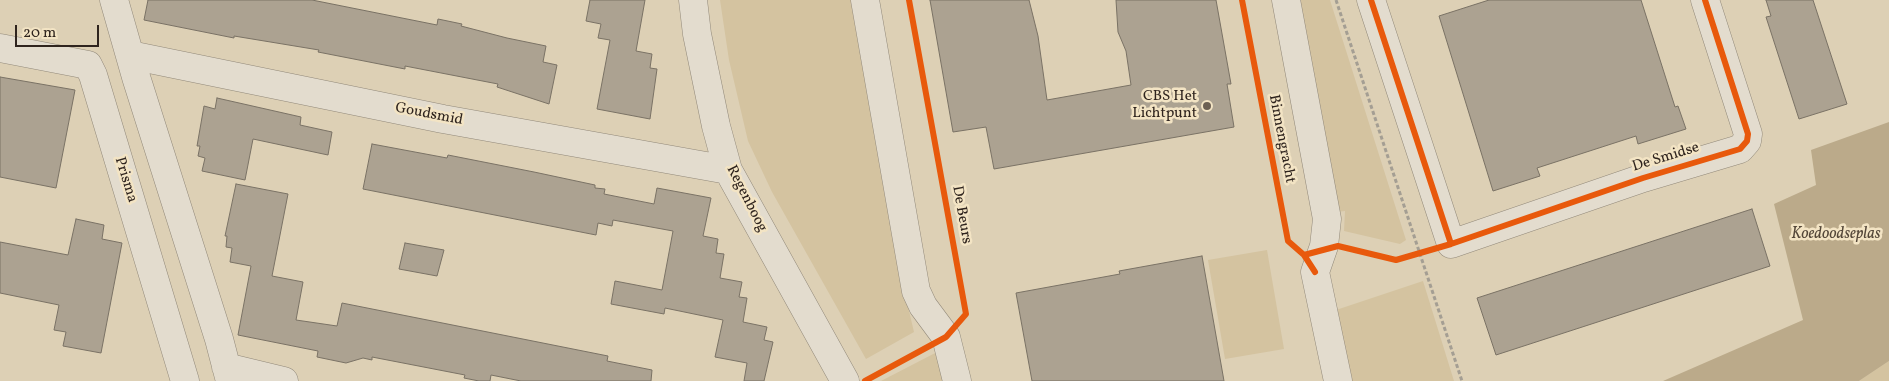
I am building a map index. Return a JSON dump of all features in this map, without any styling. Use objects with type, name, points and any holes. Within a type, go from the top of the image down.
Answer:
[{"type":"street","points":[[114,0],[228,374],[284,381]]},
{"type":"street","name":"Regenboog","points":[[692,0],[714,117],[728,170],[845,381]]},
{"type":"street","points":[[865,0],[916,291],[923,306],[946,337],[957,381]]},
{"type":"street","name":"Binnengracht","points":[[1286,0],[1327,219],[1324,246],[1315,272],[1338,381]]},
{"type":"street","points":[[1371,0],[1451,244]]},
{"type":"street","name":"De Smidse","points":[[1451,244],[1643,178],[1740,149],[1747,141],[1748,134],[1705,0]]},
{"type":"street","name":"Prisma","points":[[0,48],[88,65],[186,381]]},
{"type":"street","name":"Goudsmid","points":[[130,55],[443,118],[728,170]]},
{"type":"path","points":[[1336,0],[1462,381]]},
{"type":"path","points":[[1412,255],[1451,244]]},
{"type":"shaded area","points":[[720,0],[853,0],[905,294],[914,332],[866,359],[772,192],[748,141],[729,60]]},
{"type":"shaded area","points":[[1294,0],[1330,0],[1406,240],[1400,244],[1344,231],[1345,211],[1336,212]]},
{"type":"shaded area","points":[[1267,250],[1284,349],[1225,359],[1208,260]]},
{"type":"shaded area","points":[[1423,281],[1454,381],[1348,381],[1333,311]]},
{"type":"shaded area","points":[[939,351],[945,381],[881,381]]},
{"type":"shaded area","points":[[1889,361],[1889,381],[1859,381]]},
{"type":"water","name":"Koedoodseplas","points":[[1889,122],[1889,361],[1859,381],[1663,381],[1803,320],[1774,204],[1816,185],[1811,150]]},
{"type":"building","points":[[148,0],[312,0],[437,25],[438,19],[462,24],[461,26],[546,46],[543,62],[557,65],[549,104],[497,87],[498,84],[405,66],[405,69],[318,52],[319,50],[234,36],[234,38],[144,20]]},
{"type":"building","points":[[590,0],[645,0],[636,51],[652,54],[650,68],[657,69],[650,119],[597,109],[610,40],[598,38],[601,24],[586,21]]},
{"type":"building","points":[[930,0],[1029,0],[1038,36],[1047,100],[1131,85],[1126,51],[1118,32],[1116,0],[1216,0],[1231,84],[1227,84],[1234,127],[994,169],[986,127],[953,132]]},
{"type":"building","points":[[1489,0],[1641,0],[1675,107],[1678,106],[1686,129],[1638,144],[1636,136],[1537,168],[1540,176],[1493,191],[1439,16]]},
{"type":"building","points":[[1766,0],[1813,0],[1847,104],[1799,119],[1766,17],[1771,16]]},
{"type":"building","points":[[0,77],[75,90],[56,188],[0,177]]},
{"type":"building","points":[[217,98],[301,117],[300,125],[332,132],[328,155],[253,139],[245,180],[202,171],[205,158],[198,156],[200,146],[197,146],[204,106],[215,109]]},
{"type":"building","points":[[372,144],[447,158],[448,155],[534,172],[595,185],[595,188],[605,189],[604,194],[654,204],[657,188],[711,198],[703,236],[718,239],[716,253],[724,254],[720,278],[742,282],[739,297],[747,298],[743,322],[767,327],[764,340],[773,342],[764,381],[744,381],[747,363],[715,357],[723,320],[665,308],[664,314],[611,304],[615,281],[662,290],[673,231],[613,220],[612,226],[598,223],[596,235],[363,189]]},
{"type":"building","points":[[236,184],[288,194],[272,276],[303,282],[296,320],[337,326],[342,303],[608,356],[607,361],[652,370],[651,381],[521,381],[491,375],[490,381],[479,381],[464,378],[465,375],[372,357],[372,360],[363,358],[346,363],[317,357],[318,351],[238,335],[251,266],[230,262],[232,248],[226,247],[227,236],[225,236]]},
{"type":"building","points":[[1752,209],[1770,266],[1496,355],[1477,298]]},
{"type":"building","points":[[76,219],[104,225],[102,239],[122,243],[101,353],[63,346],[66,332],[54,330],[59,305],[0,293],[0,242],[68,255]]},
{"type":"building","points":[[405,243],[444,250],[437,276],[399,269]]},
{"type":"building","points":[[1202,256],[1224,381],[1032,381],[1016,293],[1120,274],[1119,271]]},
{"type":"cycle path","name":"De Beurs","points":[[865,381],[946,337],[966,314],[909,0]]},
{"type":"cycle path","points":[[1242,0],[1288,241],[1304,255],[1315,272]]},
{"type":"cycle path","points":[[1371,0],[1451,244]]},
{"type":"cycle path","points":[[1304,255],[1338,246],[1396,260],[1451,244],[1643,178],[1740,149],[1747,141],[1748,134],[1705,0]]},
{"type":"place","name":"CBS Het Lichtpunt","points":[[1207,106]]}]
